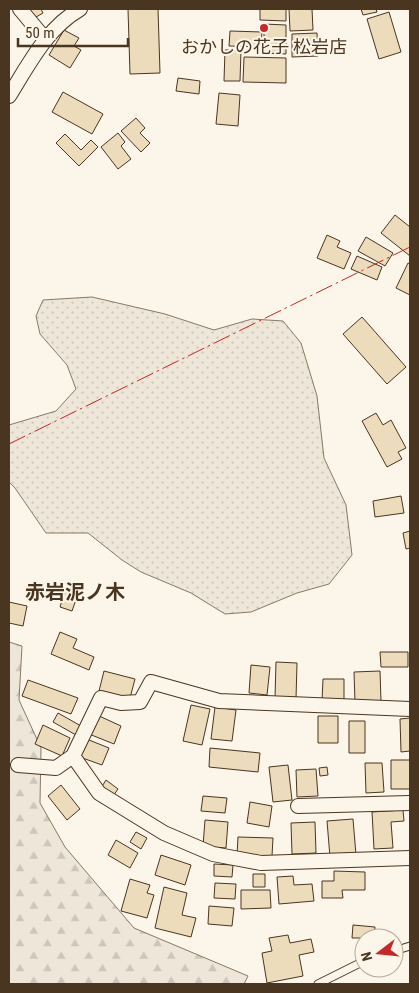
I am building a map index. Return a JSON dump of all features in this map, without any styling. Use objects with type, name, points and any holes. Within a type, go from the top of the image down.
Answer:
[{"type":"street","points":[[20,9],[45,40]]},
{"type":"street","points":[[9,96],[45,40],[66,17],[80,9]]},
{"type":"street","points":[[18,765],[56,768],[74,756],[100,698],[121,703],[140,702],[151,682],[219,701],[410,709]]},
{"type":"street","points":[[74,756],[99,793],[164,833],[213,854],[261,863],[410,858]]},
{"type":"street","points":[[298,806],[410,803]]},
{"type":"lane","points":[[318,984],[354,966]]},
{"type":"green space","points":[[92,297],[165,314],[214,330],[252,319],[283,321],[301,343],[317,396],[324,458],[346,505],[352,555],[329,584],[297,593],[251,612],[225,614],[191,593],[141,572],[122,560],[88,533],[46,533],[9,482],[9,425],[56,411],[76,389],[67,365],[40,334],[36,316],[43,300]]},
{"type":"green space","points":[[9,642],[22,646],[19,700],[41,748],[40,803],[65,847],[134,928],[248,976],[244,984],[9,984]]},
{"type":"building","points":[[25,9],[41,9],[43,13],[31,20]]},
{"type":"building","points":[[128,9],[158,9],[160,73],[130,74]]},
{"type":"building","points":[[260,9],[286,9],[286,21],[260,20]]},
{"type":"building","points":[[289,9],[312,9],[313,30],[290,31]]},
{"type":"building","points":[[361,9],[376,9],[377,12],[363,15]]},
{"type":"building","points":[[389,12],[401,52],[379,59],[367,19]]},
{"type":"building","points":[[264,24],[286,25],[286,54],[264,53]]},
{"type":"building","points":[[64,30],[79,38],[74,46],[81,50],[70,68],[49,55]]},
{"type":"building","points":[[230,31],[262,32],[261,47],[229,46]]},
{"type":"building","points":[[317,33],[318,56],[292,57],[292,34]]},
{"type":"building","points":[[225,50],[241,50],[240,81],[224,81]]},
{"type":"building","points":[[244,57],[286,58],[286,83],[243,82]]},
{"type":"building","points":[[178,78],[200,81],[199,94],[176,91]]},
{"type":"building","points":[[63,92],[103,114],[92,134],[52,112]]},
{"type":"building","points":[[219,93],[240,95],[238,126],[216,124]]},
{"type":"building","points":[[136,118],[145,128],[140,133],[150,143],[141,152],[121,131]]},
{"type":"building","points":[[118,133],[125,142],[121,146],[131,159],[118,169],[101,147]]},
{"type":"building","points":[[65,134],[81,150],[91,140],[98,147],[79,166],[56,143]]},
{"type":"building","points":[[395,215],[410,227],[410,256],[381,233]]},
{"type":"building","points":[[327,235],[340,241],[337,247],[351,253],[344,269],[317,258]]},
{"type":"building","points":[[366,237],[393,253],[385,266],[358,251]]},
{"type":"building","points":[[357,256],[382,267],[377,280],[351,269]]},
{"type":"building","points":[[408,263],[410,264],[410,295],[396,288]]},
{"type":"building","points":[[362,317],[406,367],[387,384],[343,334]]},
{"type":"building","points":[[376,413],[383,425],[391,420],[406,448],[398,452],[402,459],[387,467],[362,421]]},
{"type":"building","points":[[401,496],[404,513],[375,517],[373,501]]},
{"type":"building","points":[[410,531],[410,548],[406,549],[403,533]]},
{"type":"building","points":[[65,590],[78,594],[72,611],[60,607]]},
{"type":"building","points":[[9,602],[27,606],[23,626],[9,623]]},
{"type":"building","points":[[60,632],[77,639],[73,648],[94,657],[89,670],[51,654]]},
{"type":"building","points":[[380,652],[408,652],[408,667],[381,667]]},
{"type":"building","points":[[276,662],[297,663],[296,699],[275,698]]},
{"type":"building","points":[[251,665],[270,667],[267,695],[249,693]]},
{"type":"building","points":[[104,671],[135,679],[130,698],[99,691]]},
{"type":"building","points":[[380,671],[381,701],[355,702],[354,672]]},
{"type":"building","points":[[323,679],[344,679],[344,702],[322,701]]},
{"type":"building","points":[[28,680],[78,698],[71,714],[22,696]]},
{"type":"building","points":[[191,705],[210,709],[202,745],[183,741]]},
{"type":"building","points":[[215,707],[236,710],[232,741],[211,739]]},
{"type":"building","points":[[58,713],[81,726],[76,735],[53,722]]},
{"type":"building","points":[[97,715],[121,726],[114,744],[89,734]]},
{"type":"building","points":[[318,716],[338,716],[338,743],[318,743]]},
{"type":"building","points":[[410,718],[410,751],[401,752],[400,719]]},
{"type":"building","points":[[349,721],[365,721],[365,753],[349,753]]},
{"type":"building","points":[[43,725],[70,738],[62,756],[35,744]]},
{"type":"building","points":[[84,738],[109,748],[102,765],[77,756]]},
{"type":"building","points":[[210,748],[260,753],[258,772],[209,767]]},
{"type":"building","points":[[391,760],[410,760],[410,789],[391,789]]},
{"type":"building","points":[[365,763],[382,763],[384,792],[366,793]]},
{"type":"building","points":[[288,765],[292,800],[273,802],[269,767]]},
{"type":"building","points":[[327,767],[328,775],[320,776],[319,768]]},
{"type":"building","points":[[316,769],[318,796],[297,797],[296,770]]},
{"type":"building","points":[[106,780],[118,789],[113,796],[101,788]]},
{"type":"building","points":[[61,785],[80,809],[67,820],[48,796]]},
{"type":"building","points":[[203,796],[227,798],[225,813],[201,811]]},
{"type":"building","points":[[250,802],[272,806],[269,827],[247,823]]},
{"type":"building","points":[[403,810],[404,821],[391,822],[393,848],[374,849],[372,812]]},
{"type":"building","points":[[353,819],[356,855],[330,857],[327,821]]},
{"type":"building","points":[[205,820],[228,822],[226,848],[203,846]]},
{"type":"building","points":[[315,822],[316,853],[292,854],[291,823]]},
{"type":"building","points":[[136,832],[147,838],[141,849],[130,842]]},
{"type":"building","points":[[238,837],[273,838],[272,856],[237,855]]},
{"type":"building","points":[[116,840],[138,853],[130,868],[108,855]]},
{"type":"building","points":[[161,855],[191,865],[185,885],[155,875]]},
{"type":"building","points":[[214,864],[233,865],[232,877],[214,876]]},
{"type":"building","points":[[334,871],[365,872],[365,890],[342,890],[343,898],[322,898],[322,881],[334,881]]},
{"type":"building","points":[[253,874],[265,874],[265,887],[253,887]]},
{"type":"building","points":[[293,876],[294,885],[312,884],[314,901],[279,904],[277,877]]},
{"type":"building","points":[[130,879],[150,885],[147,893],[154,895],[147,918],[121,911]]},
{"type":"building","points":[[215,883],[236,884],[235,899],[214,898]]},
{"type":"building","points":[[164,887],[187,893],[182,915],[196,918],[191,937],[155,928]]},
{"type":"building","points":[[241,890],[270,890],[271,908],[241,909]]},
{"type":"building","points":[[209,906],[234,908],[232,926],[208,924]]},
{"type":"building","points":[[353,925],[375,927],[354,928],[354,938],[352,938]]},
{"type":"building","points":[[288,935],[290,943],[311,939],[314,952],[299,955],[303,976],[267,983],[262,953],[272,951],[269,938]]},
{"type":"power","points":[[9,444],[410,247]]},
{"type":"place","name":"おかしの花子 松岩店","points":[[264,28]]},
{"type":"district","name":"赤岩泥ノ木","points":[[75,592]]}]
